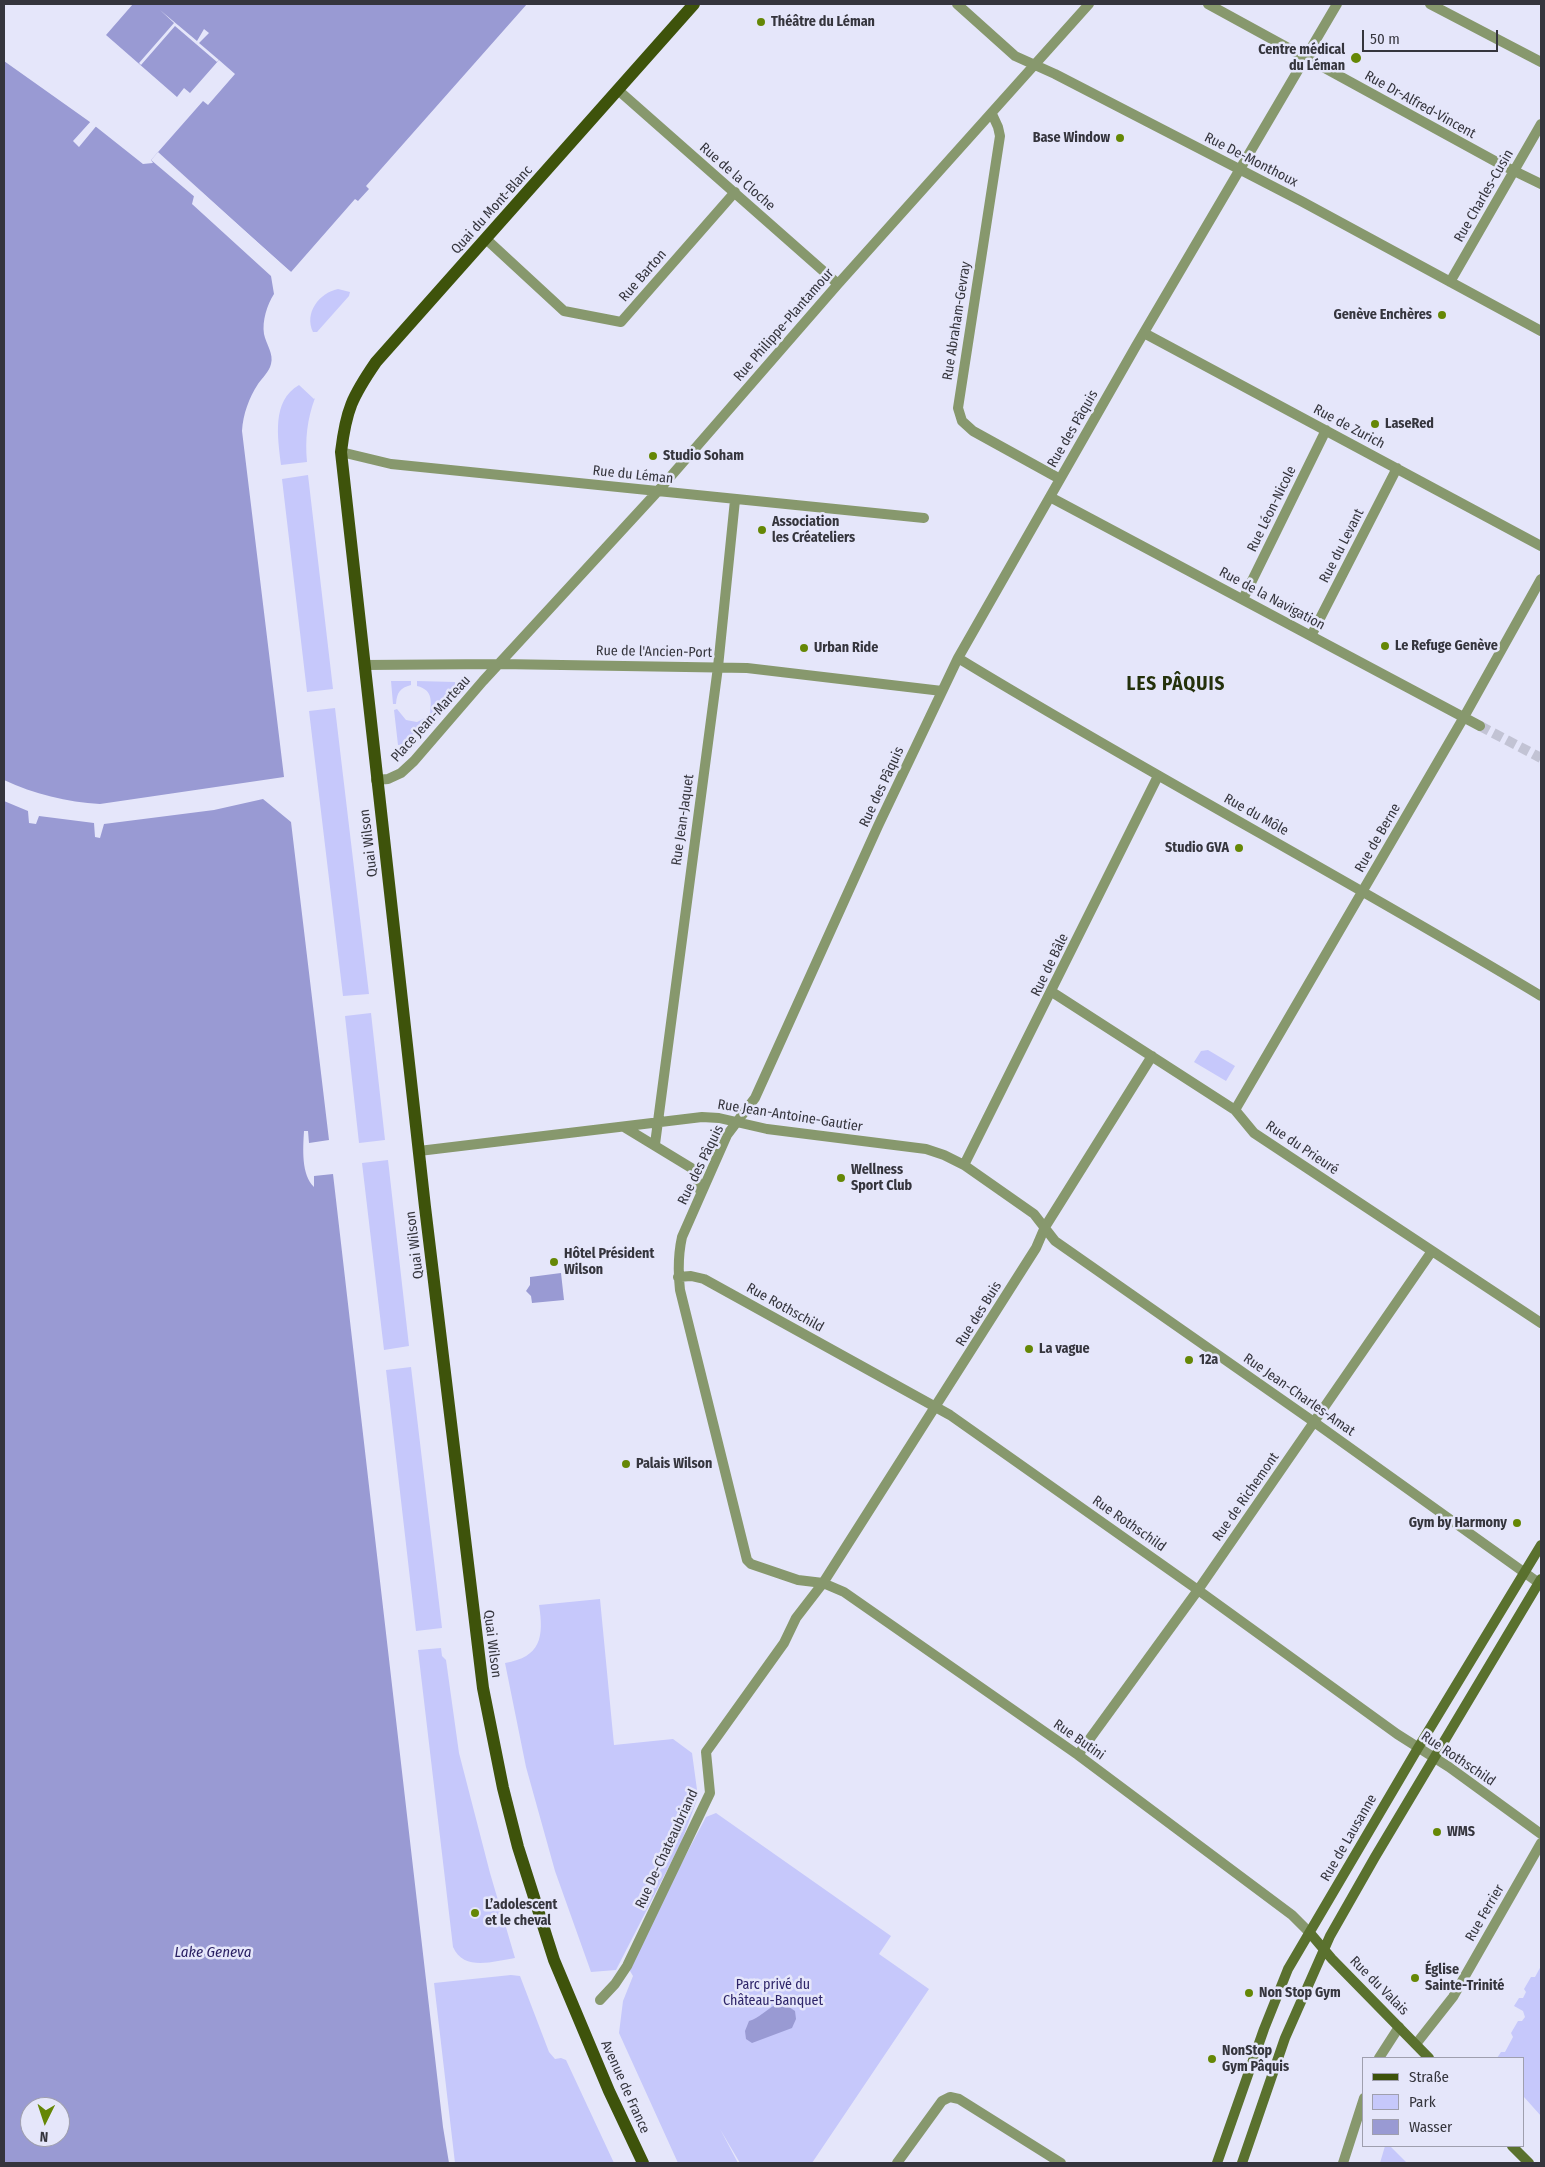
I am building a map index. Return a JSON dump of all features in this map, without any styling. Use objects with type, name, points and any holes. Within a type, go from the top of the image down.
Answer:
[{"type":"main road","name":"Quai du Mont-Blanc","points":[[341,452],[348,412],[353,398],[376,362],[694,4]]},
{"type":"main road","name":"Quai Wilson","points":[[341,452],[376,780],[484,1696],[503,1788],[530,1889],[554,1960],[579,2023]]},
{"type":"main road","name":"Rue de Lausanne","points":[[1217,2163],[1288,1969],[1541,1544]]},
{"type":"main road","points":[[1242,2163],[1285,2038],[1324,1949],[1355,1892],[1540,1581]]},
{"type":"main road","name":"Rue du Valais","points":[[1310,1932],[1428,2057]]},
{"type":"main road","name":"Avenue de France","points":[[579,2023],[643,2163]]},
{"type":"main road","points":[[1513,2147],[1529,2163]]},
{"type":"street","name":"Rue De-Monthoux","points":[[957,4],[1015,56],[1240,170],[1541,330]]},
{"type":"street","name":"Rue Philippe-Plantamour","points":[[500,664],[658,491],[838,284],[992,114],[1033,64],[1089,4]]},
{"type":"street","name":"Rue Dr-Alfred-Vincent","points":[[1208,4],[1502,166],[1541,184]]},
{"type":"street","name":"Rue des Pâquis","points":[[823,1583],[798,1580],[751,1564],[747,1560],[678,1277],[678,1251],[682,1236],[727,1135],[755,1098],[958,658],[1144,333],[1337,4]]},
{"type":"street","points":[[1430,4],[1541,62]]},
{"type":"street","name":"Rue de la Cloche","points":[[618,90],[838,284]]},
{"type":"street","name":"Rue Abraham-Gevray","points":[[992,114],[1000,136],[958,408],[962,421],[972,431],[1060,479]]},
{"type":"street","name":"Rue Charles-Cusin","points":[[1450,282],[1541,124]]},
{"type":"street","name":"Rue Barton","points":[[486,239],[564,311],[620,322],[734,192]]},
{"type":"street","name":"Rue de Zurich","points":[[1144,333],[1541,546]]},
{"type":"street","name":"Rue Léon-Nicole","points":[[1243,599],[1326,430]]},
{"type":"street","name":"Rue du Léman","points":[[341,452],[391,464],[924,518]]},
{"type":"street","name":"Rue du Levant","points":[[1311,636],[1397,468]]},
{"type":"street","name":"Rue de la Navigation","points":[[1050,497],[1480,726]]},
{"type":"street","name":"Rue Jean-Jaquet","points":[[655,1144],[718,667],[736,500]]},
{"type":"street","name":"Rue de Berne","points":[[1235,1110],[1464,717],[1541,579]]},
{"type":"street","name":"Rue du Môle","points":[[958,658],[1158,776],[1445,938],[1541,996]]},
{"type":"street","name":"Rue de l'Ancien-Port","points":[[364,665],[500,664],[747,668],[942,691]]},
{"type":"street","name":"Place Jean-Marteau","points":[[376,780],[388,779],[401,774],[500,664]]},
{"type":"street","name":"Rue de Bâle","points":[[964,1165],[1052,992],[1158,776]]},
{"type":"street","name":"Rue du Prieuré","points":[[1052,992],[1235,1110],[1254,1133],[1541,1323]]},
{"type":"street","name":"Rue des Buis","points":[[823,1583],[1036,1248],[1045,1227],[1152,1056]]},
{"type":"street","name":"Rue Jean-Antoine-Gautier","points":[[419,1151],[702,1117],[738,1122],[766,1129],[926,1149],[964,1165],[1034,1214],[1045,1227]]},
{"type":"street","points":[[624,1127],[655,1144],[693,1169],[701,1193]]},
{"type":"street","name":"Rue Jean-Charles-Amat","points":[[1045,1227],[1055,1241],[1314,1422],[1524,1573],[1540,1581]]},
{"type":"street","name":"Rue de Richemont","points":[[1078,1755],[1198,1590],[1432,1252]]},
{"type":"street","name":"Rue Rothschild","points":[[678,1277],[691,1276],[704,1279],[936,1406],[1541,1834]]},
{"type":"street","name":"Rue Butini","points":[[823,1583],[844,1592],[1078,1755],[1292,1915],[1310,1932]]},
{"type":"street","name":"Rue De-Chateaubriand","points":[[600,2000],[615,1984],[627,1966],[710,1793],[706,1752],[784,1643],[796,1618],[823,1583]]},
{"type":"street","name":"Rue Ferrier","points":[[1416,2044],[1453,1997],[1541,1843]]},
{"type":"street","points":[[1380,2057],[1399,2026]]},
{"type":"street","points":[[897,2163],[942,2101],[950,2097],[959,2099],[1061,2163]]},
{"type":"street","points":[[1343,2163],[1362,2104]]},
{"type":"green space","points":[[338,289],[350,292],[349,296],[317,332],[313,332],[310,318],[315,305],[319,299]]},
{"type":"green space","points":[[299,385],[315,398],[307,430],[307,462],[281,465],[278,432],[280,410],[290,392]]},
{"type":"green space","points":[[308,475],[333,689],[307,692],[282,479]]},
{"type":"green space","points":[[391,681],[411,681],[411,685],[400,691],[396,704],[393,704]]},
{"type":"green space","points":[[417,681],[455,682],[456,686],[430,715],[431,702],[429,694],[417,686]]},
{"type":"green space","points":[[335,708],[369,994],[343,996],[309,711]]},
{"type":"green space","points":[[397,709],[406,720],[417,722],[425,718],[426,720],[404,745],[398,745],[394,710]]},
{"type":"green space","points":[[371,1013],[385,1140],[359,1143],[345,1016]]},
{"type":"green space","points":[[1208,1050],[1235,1066],[1226,1081],[1194,1062],[1201,1051]]},
{"type":"green space","points":[[388,1160],[409,1346],[384,1350],[362,1163]]},
{"type":"green space","points":[[411,1367],[442,1628],[416,1631],[386,1370]]},
{"type":"green space","points":[[600,1599],[614,1745],[673,1739],[692,1753],[698,1797],[681,1843],[616,1970],[591,1972],[555,1871],[526,1767],[505,1663],[526,1656],[537,1644],[541,1627],[539,1605]]},
{"type":"green space","points":[[441,1648],[442,1656],[446,1660],[459,1753],[490,1873],[515,1958],[480,1963],[472,1962],[464,1960],[453,1947],[418,1650]]},
{"type":"green space","name":"Parc privé du Château-Banquet","points":[[716,1813],[891,1936],[879,1954],[929,1989],[812,2163],[740,2163],[720,2129],[738,2163],[678,2163],[619,2033],[623,2001],[633,1976],[627,1966],[706,1817]]},
{"type":"green space","points":[[1541,1966],[1541,2116],[1525,2098],[1525,2057],[1498,2057],[1501,2052],[1505,2052],[1513,2037],[1511,2033],[1518,2021],[1522,2021],[1525,2017],[1523,2011],[1514,2006],[1519,1998],[1523,1998],[1526,1992],[1524,1989],[1531,1977],[1535,1977]]},
{"type":"green space","points":[[511,1975],[520,1976],[549,2052],[555,2059],[561,2058],[566,2060],[614,2163],[455,2163],[434,1983]]},
{"type":"green space","points":[[1385,2147],[1391,2147],[1407,2163],[1380,2163]]},
{"type":"water","points":[[133,4],[527,4],[366,186],[369,189],[358,201],[355,199],[291,272],[199,190],[194,196],[192,204],[271,276],[274,294],[264,319],[264,334],[272,360],[270,367],[249,401],[242,431],[284,777],[100,804],[51,796],[4,780],[4,61],[90,122],[143,164],[153,163],[151,160],[203,101],[208,105],[235,74],[219,60],[190,93],[184,88],[177,97],[106,35]]},
{"type":"water","name":"Lake Geneva","points":[[263,799],[291,822],[329,1140],[309,1143],[308,1131],[304,1131],[304,1161],[307,1176],[314,1187],[314,1176],[333,1174],[443,2127],[449,2163],[4,2163],[4,801],[28,811],[29,823],[36,824],[39,816],[94,823],[95,837],[100,838],[104,824],[214,810]]},
{"type":"water","points":[[561,1273],[564,1300],[532,1303],[531,1296],[526,1291],[530,1285],[530,1277]]},
{"type":"water","points":[[775,2005],[789,2007],[795,2011],[796,2019],[792,2028],[752,2043],[746,2039],[745,2031],[749,2021]]},
{"type":"pier","points":[[160,10],[197,41],[204,29],[209,33],[199,43],[219,60],[217,62],[175,26],[141,65],[139,63],[174,23]]},
{"type":"pier","points":[[92,120],[98,124],[79,147],[73,141]]},
{"type":"pier","points":[[158,152],[291,272],[290,274],[199,193],[196,198],[151,160]]},
{"type":"tunnel","points":[[1480,726],[1541,758]]},
{"type":"place","name":"Théâtre du Léman","points":[[761,22]]},
{"type":"place","name":"Centre médical du Léman","points":[[1356,58]]},
{"type":"place","name":"Base Window","points":[[1120,138]]},
{"type":"place","name":"Genève Enchères","points":[[1442,315]]},
{"type":"place","name":"LaseRed","points":[[1375,424]]},
{"type":"place","name":"Studio Soham","points":[[653,456]]},
{"type":"place","name":"Association les Créateliers","points":[[762,530]]},
{"type":"place","name":"Le Refuge Genève","points":[[1385,646]]},
{"type":"place","name":"Urban Ride","points":[[804,648]]},
{"type":"place","name":"Studio GVA","points":[[1239,848]]},
{"type":"place","name":"Wellness Sport Club","points":[[841,1178]]},
{"type":"place","name":"Hôtel Président Wilson","points":[[554,1262]]},
{"type":"place","name":"La vague","points":[[1029,1349]]},
{"type":"place","name":"12a","points":[[1189,1360]]},
{"type":"place","name":"Palais Wilson","points":[[626,1464]]},
{"type":"place","name":"Gym by Harmony","points":[[1517,1523]]},
{"type":"place","name":"WMS","points":[[1437,1832]]},
{"type":"place","name":"L’adolescent et le cheval","points":[[475,1913]]},
{"type":"place","name":"Église Sainte-Trinité","points":[[1415,1978]]},
{"type":"place","name":"Non Stop Gym","points":[[1249,1993]]},
{"type":"place","name":"NonStop Gym Pâquis","points":[[1212,2059]]},
{"type":"district","name":"LES PÂQUIS","points":[[1176,685]]}]
